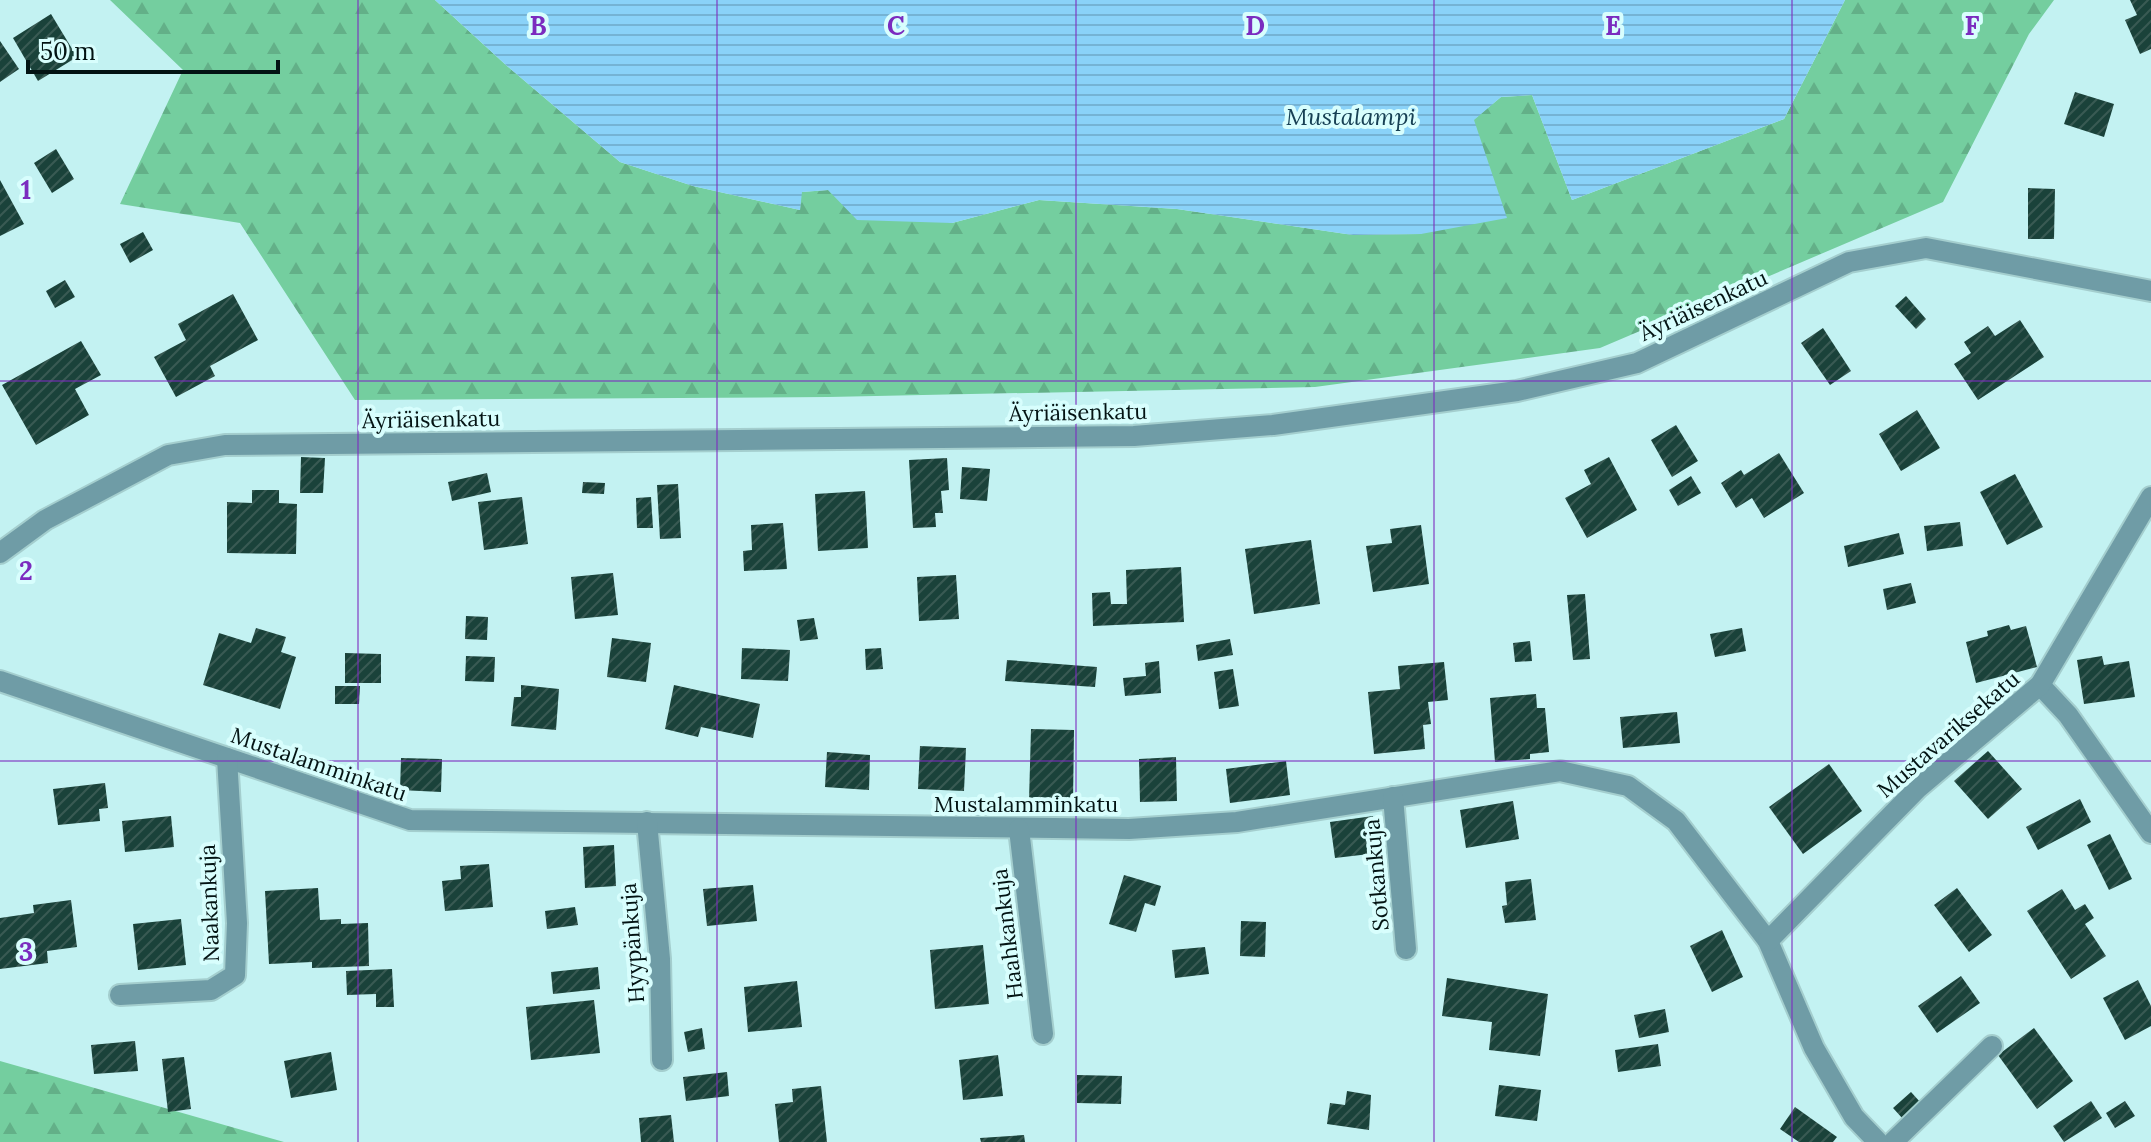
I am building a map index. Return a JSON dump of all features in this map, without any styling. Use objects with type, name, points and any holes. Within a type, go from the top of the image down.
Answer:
[{"type":"street","name":"Äyriäisenkatu","points":[[0,553],[45,520],[168,455],[225,445],[1134,436],[1257,427],[1517,391],[1637,363],[1849,262],[1926,248],[2151,291]]},
{"type":"street","name":"Mustavariksekatu","points":[[1768,941],[1918,788],[2040,685],[2151,497]]},
{"type":"street","name":"Mustalamminkatu","points":[[0,681],[410,820],[1129,829],[1237,822],[1560,771],[1628,786],[1676,821],[1768,941],[1814,1048],[1854,1117],[1878,1142]]},
{"type":"street","points":[[2040,685],[2068,715],[2151,833]]},
{"type":"street","name":"Naakankuja","points":[[120,995],[211,990],[235,975],[237,923],[227,758]]},
{"type":"street","name":"Sotkankuja","points":[[1393,797],[1406,949]]},
{"type":"street","name":"Hyypänkuja","points":[[647,822],[660,959],[662,1060]]},
{"type":"street","name":"Haahkankuja","points":[[1019,829],[1043,1034]]},
{"type":"street","points":[[1893,1142],[1992,1046]]},
{"type":"green space","points":[[110,0],[435,0],[620,162],[693,186],[800,210],[801,192],[828,190],[952,223],[1039,200],[1177,209],[1353,235],[1421,234],[1473,120],[1501,97],[1532,95],[1572,200],[1784,119],[1845,0],[2054,0],[2029,34],[1943,202],[1600,348],[1315,387],[828,397],[355,400],[240,223],[120,204],[183,70]]},
{"type":"green space","points":[[0,1061],[284,1142],[0,1142]]},
{"type":"water","name":"Mustalampi","points":[[435,0],[1845,0],[1784,119],[1572,200],[1532,95],[1501,97],[1474,120],[1507,218],[1421,234],[1353,235],[1177,209],[1039,200],[952,223],[857,220],[828,190],[802,192],[800,210],[693,186],[620,162]]},
{"type":"building","points":[[2130,0],[2151,0],[2151,49],[2140,54],[2125,20],[2137,15]]},
{"type":"building","points":[[51,14],[77,57],[38,81],[13,38]]},
{"type":"building","points":[[0,41],[19,69],[0,82]]},
{"type":"building","points":[[2075,92],[2114,104],[2104,137],[2064,124]]},
{"type":"building","points":[[56,149],[74,179],[52,193],[34,163]]},
{"type":"building","points":[[0,180],[24,224],[0,236]]},
{"type":"building","points":[[2028,188],[2055,189],[2054,239],[2028,239]]},
{"type":"building","points":[[143,232],[153,250],[130,263],[120,244]]},
{"type":"building","points":[[65,280],[75,297],[55,308],[46,291]]},
{"type":"building","points":[[233,294],[258,340],[210,366],[215,376],[176,397],[154,357],[186,340],[178,324]]},
{"type":"building","points":[[1906,296],[1926,319],[1916,329],[1895,306]]},
{"type":"building","points":[[2020,320],[2044,357],[1978,400],[1954,364],[1971,353],[1964,342],[1988,326],[1995,336]]},
{"type":"building","points":[[1823,328],[1851,371],[1830,385],[1801,343]]},
{"type":"building","points":[[81,341],[101,375],[75,389],[89,415],[36,445],[2,385]]},
{"type":"building","points":[[1917,410],[1940,448],[1901,471],[1879,434]]},
{"type":"building","points":[[1676,425],[1698,461],[1672,477],[1651,440]]},
{"type":"building","points":[[1779,453],[1804,493],[1764,518],[1752,498],[1736,508],[1721,483],[1741,470],[1744,475]]},
{"type":"building","points":[[301,457],[325,458],[323,493],[300,493]]},
{"type":"building","points":[[1609,457],[1637,510],[1587,538],[1565,498],[1591,484],[1584,470]]},
{"type":"building","points":[[947,458],[949,490],[941,491],[943,513],[935,513],[936,527],[913,528],[909,460]]},
{"type":"building","points":[[962,467],[990,469],[987,501],[960,499]]},
{"type":"building","points":[[487,473],[491,492],[452,501],[448,482]]},
{"type":"building","points":[[2015,474],[2043,527],[2007,545],[1980,492]]},
{"type":"building","points":[[1691,476],[1701,493],[1678,506],[1669,490]]},
{"type":"building","points":[[583,482],[605,483],[604,494],[582,493]]},
{"type":"building","points":[[678,484],[681,538],[660,539],[657,485]]},
{"type":"building","points":[[252,490],[279,490],[279,503],[297,504],[296,554],[227,553],[227,502],[252,503]]},
{"type":"building","points":[[865,491],[868,548],[818,551],[815,494]]},
{"type":"building","points":[[522,497],[528,544],[484,550],[478,502]]},
{"type":"building","points":[[651,497],[653,528],[637,528],[636,498]]},
{"type":"building","points":[[1960,522],[1963,546],[1927,551],[1924,526]]},
{"type":"building","points":[[783,523],[787,569],[744,571],[743,551],[752,550],[751,525]]},
{"type":"building","points":[[1421,525],[1429,584],[1373,592],[1366,546],[1392,543],[1390,529]]},
{"type":"building","points":[[1899,533],[1904,554],[1848,567],[1844,546]]},
{"type":"building","points":[[1311,540],[1320,604],[1254,614],[1245,549]]},
{"type":"building","points":[[1181,567],[1184,622],[1093,626],[1092,593],[1110,592],[1111,604],[1127,604],[1126,570]]},
{"type":"building","points":[[613,573],[618,615],[575,619],[571,577]]},
{"type":"building","points":[[956,575],[959,619],[919,621],[917,577]]},
{"type":"building","points":[[1911,583],[1916,603],[1887,610],[1883,589]]},
{"type":"building","points":[[1585,594],[1590,659],[1573,660],[1567,595]]},
{"type":"building","points":[[466,616],[488,617],[487,640],[465,639]]},
{"type":"building","points":[[814,618],[818,639],[800,641],[797,620]]},
{"type":"building","points":[[2009,625],[2011,630],[2026,626],[2037,667],[1976,683],[1966,642],[1988,636],[1987,631]]},
{"type":"building","points":[[256,628],[286,637],[281,652],[296,657],[280,709],[203,685],[219,633],[251,643]]},
{"type":"building","points":[[1742,628],[1746,651],[1715,657],[1710,634]]},
{"type":"building","points":[[612,638],[651,643],[646,682],[607,677]]},
{"type":"building","points":[[1230,639],[1233,655],[1198,661],[1196,645]]},
{"type":"building","points":[[1530,641],[1532,661],[1515,662],[1513,643]]},
{"type":"building","points":[[742,648],[790,650],[788,681],[741,679]]},
{"type":"building","points":[[881,648],[883,669],[866,670],[865,649]]},
{"type":"building","points":[[345,653],[381,654],[381,683],[345,683]]},
{"type":"building","points":[[466,656],[495,657],[494,682],[465,681]]},
{"type":"building","points":[[2102,656],[2104,665],[2129,661],[2135,697],[2084,704],[2077,660]]},
{"type":"building","points":[[1007,660],[1097,667],[1095,687],[1005,681]]},
{"type":"building","points":[[1159,661],[1161,693],[1125,696],[1123,678],[1146,676],[1145,663]]},
{"type":"building","points":[[1444,662],[1448,700],[1428,702],[1431,724],[1423,725],[1425,749],[1374,754],[1368,692],[1400,689],[1398,666]]},
{"type":"building","points":[[1233,669],[1239,706],[1219,709],[1214,672]]},
{"type":"building","points":[[521,685],[559,689],[556,730],[511,726],[514,697],[521,697]]},
{"type":"building","points":[[674,685],[760,704],[753,738],[701,727],[698,737],[665,729]]},
{"type":"building","points":[[335,686],[360,686],[359,704],[335,704]]},
{"type":"building","points":[[1536,694],[1537,708],[1545,708],[1549,752],[1530,754],[1530,759],[1495,762],[1490,698]]},
{"type":"building","points":[[1677,712],[1680,743],[1623,748],[1620,717]]},
{"type":"building","points":[[1031,729],[1074,730],[1073,803],[1029,801]]},
{"type":"building","points":[[920,746],[966,748],[964,791],[918,789]]},
{"type":"building","points":[[1988,751],[2022,789],[1988,819],[1954,781]]},
{"type":"building","points":[[827,752],[870,755],[869,790],[825,787]]},
{"type":"building","points":[[1176,757],[1177,801],[1140,802],[1139,759]]},
{"type":"building","points":[[401,758],[442,759],[441,792],[400,790]]},
{"type":"building","points":[[1286,761],[1290,795],[1230,803],[1226,769]]},
{"type":"building","points":[[1829,764],[1862,811],[1803,854],[1769,807]]},
{"type":"building","points":[[105,783],[108,808],[99,809],[100,821],[58,825],[53,789]]},
{"type":"building","points":[[2080,799],[2091,822],[2038,850],[2026,827]]},
{"type":"building","points":[[1513,801],[1519,839],[1466,848],[1460,810]]},
{"type":"building","points":[[171,816],[174,847],[125,852],[122,821]]},
{"type":"building","points":[[1373,816],[1378,853],[1335,858],[1330,822]]},
{"type":"building","points":[[2110,834],[2132,879],[2109,890],[2087,845]]},
{"type":"building","points":[[614,845],[616,886],[585,888],[583,847]]},
{"type":"building","points":[[489,864],[493,907],[445,911],[442,881],[461,879],[460,866]]},
{"type":"building","points":[[1124,875],[1161,886],[1155,906],[1145,903],[1136,932],[1109,924]]},
{"type":"building","points":[[1531,879],[1536,920],[1505,923],[1502,906],[1507,905],[1505,882]]},
{"type":"building","points":[[753,885],[757,921],[707,926],[703,889]]},
{"type":"building","points":[[318,888],[320,920],[341,919],[341,924],[368,923],[369,966],[312,968],[312,962],[269,964],[265,891]]},
{"type":"building","points":[[1957,888],[1992,935],[1969,952],[1934,905]]},
{"type":"building","points":[[2062,889],[2075,910],[2085,904],[2094,918],[2085,924],[2106,956],[2071,979],[2027,911]]},
{"type":"building","points":[[71,900],[77,947],[47,951],[48,963],[0,969],[0,918],[34,913],[33,905]]},
{"type":"building","points":[[575,907],[578,925],[547,929],[545,911]]},
{"type":"building","points":[[181,919],[186,965],[138,970],[133,924]]},
{"type":"building","points":[[1241,921],[1266,922],[1265,957],[1240,956]]},
{"type":"building","points":[[1722,930],[1743,977],[1712,992],[1690,946]]},
{"type":"building","points":[[983,945],[989,1004],[935,1009],[930,950]]},
{"type":"building","points":[[1205,947],[1209,974],[1175,978],[1172,950]]},
{"type":"building","points":[[598,967],[600,989],[553,994],[551,972]]},
{"type":"building","points":[[392,969],[394,1007],[376,1007],[376,994],[347,995],[346,971]]},
{"type":"building","points":[[1961,976],[1980,1003],[1937,1033],[1918,1006]]},
{"type":"building","points":[[1447,978],[1548,994],[1540,1056],[1489,1050],[1492,1022],[1442,1016]]},
{"type":"building","points":[[2138,980],[2151,1006],[2151,1026],[2125,1040],[2103,998]]},
{"type":"building","points":[[797,981],[802,1027],[748,1032],[744,987]]},
{"type":"building","points":[[594,1000],[600,1053],[531,1060],[526,1007]]},
{"type":"building","points":[[1665,1009],[1669,1032],[1639,1038],[1634,1015]]},
{"type":"building","points":[[702,1028],[705,1049],[688,1052],[684,1032]]},
{"type":"building","points":[[2034,1028],[2073,1081],[2037,1109],[1998,1055]]},
{"type":"building","points":[[135,1041],[138,1071],[94,1074],[91,1045]]},
{"type":"building","points":[[1658,1044],[1661,1066],[1618,1072],[1615,1050]]},
{"type":"building","points":[[331,1052],[337,1090],[291,1098],[284,1061]]},
{"type":"building","points":[[998,1055],[1003,1096],[963,1100],[959,1060]]},
{"type":"building","points":[[184,1057],[191,1109],[168,1112],[162,1059]]},
{"type":"building","points":[[727,1072],[729,1096],[686,1101],[683,1077]]},
{"type":"building","points":[[1077,1075],[1122,1076],[1121,1104],[1077,1103]]},
{"type":"building","points":[[1499,1085],[1541,1090],[1537,1121],[1495,1116]]},
{"type":"building","points":[[821,1086],[827,1142],[779,1142],[775,1104],[793,1102],[792,1089]]},
{"type":"building","points":[[1347,1091],[1371,1095],[1369,1130],[1327,1124],[1330,1103],[1345,1105]]},
{"type":"building","points":[[1911,1092],[1921,1103],[1903,1119],[1893,1108]]},
{"type":"building","points":[[2091,1101],[2102,1118],[2064,1142],[2053,1126]]},
{"type":"building","points":[[2125,1101],[2135,1116],[2115,1128],[2106,1113]]},
{"type":"building","points":[[1795,1107],[1837,1137],[1833,1142],[1799,1142],[1780,1129]]},
{"type":"building","points":[[671,1115],[674,1142],[641,1142],[639,1118]]},
{"type":"building","points":[[1024,1135],[1025,1142],[981,1142],[980,1138]]}]
